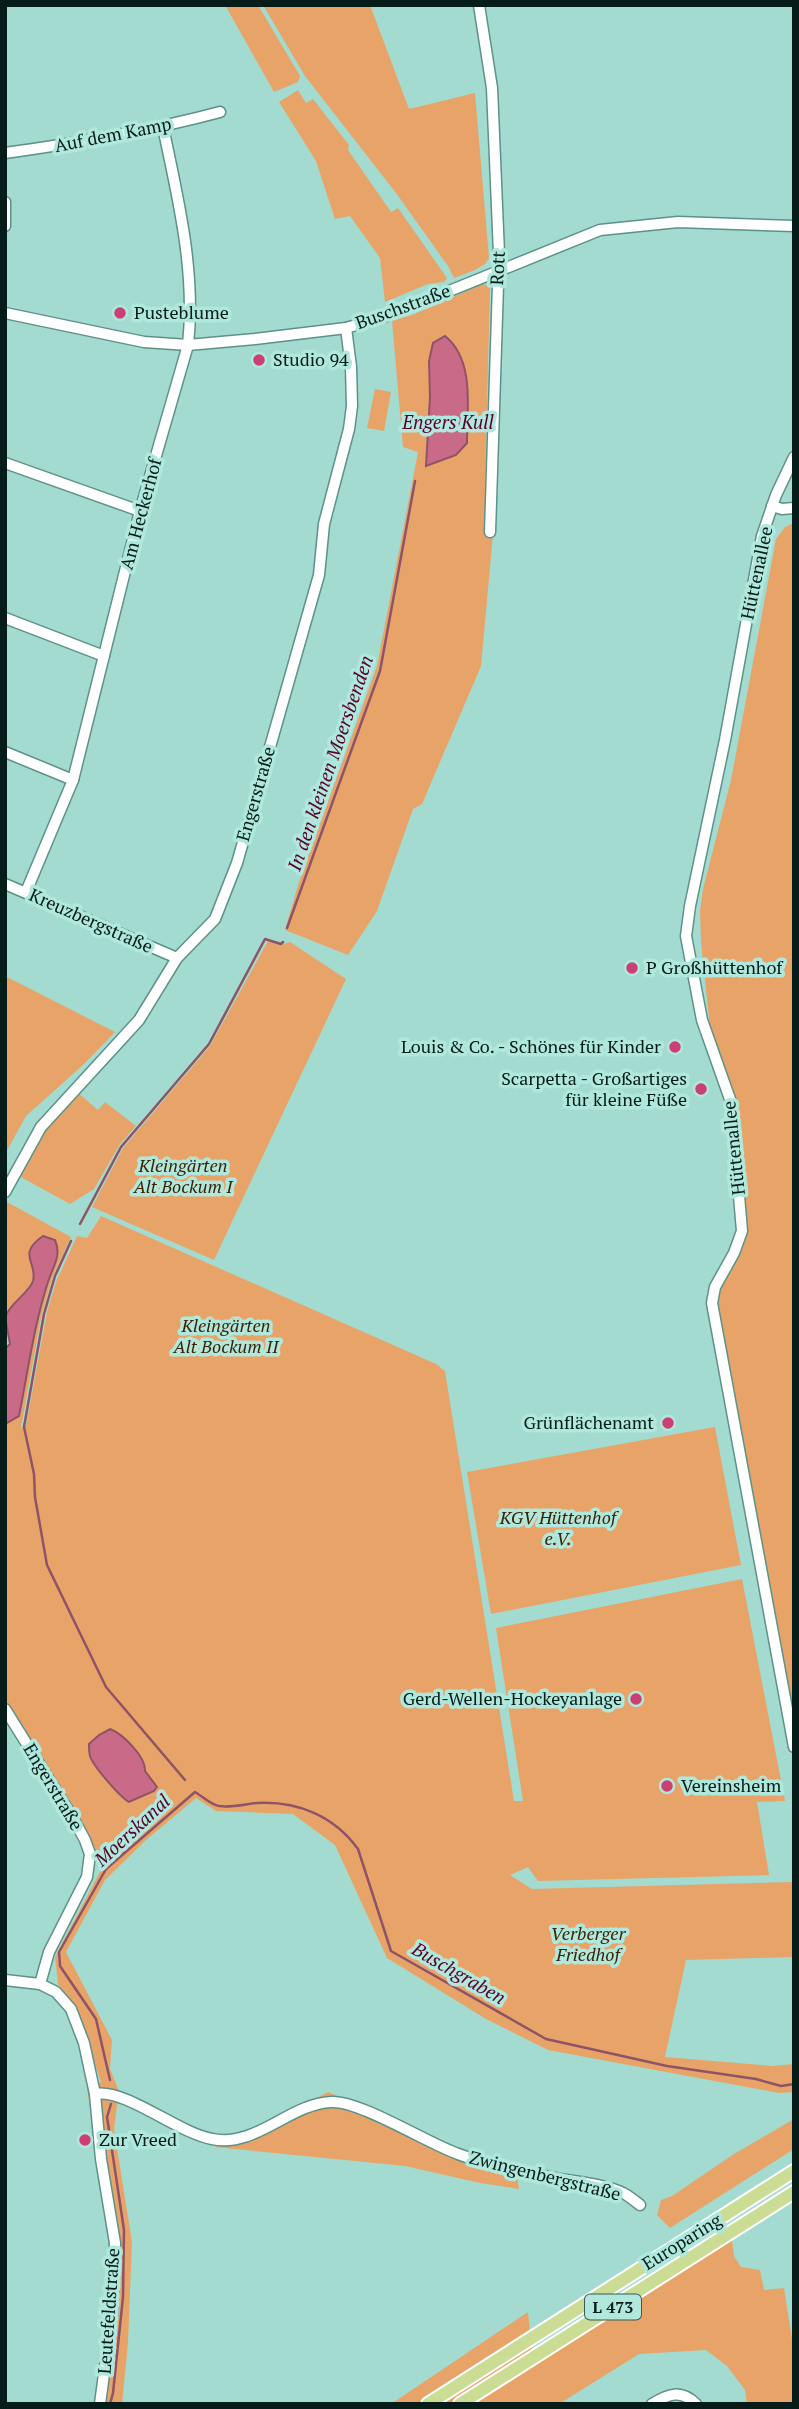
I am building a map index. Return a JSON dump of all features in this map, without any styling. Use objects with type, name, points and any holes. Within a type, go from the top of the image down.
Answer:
[{"type":"main road","name":"Europaring","points":[[428,2404],[794,2171]]},
{"type":"main road","name":"Europaring","points":[[460,2404],[794,2192]]},
{"type":"street","name":"Rott","points":[[479,5],[492,88],[499,254],[490,532]]},
{"type":"street","name":"Auf dem Kamp","points":[[5,153],[95,141],[220,112]]},
{"type":"street","name":"Am Heckerhof","points":[[26,892],[73,780],[140,510],[188,345],[191,320],[189,274],[181,213],[163,127]]},
{"type":"street","points":[[5,202],[5,226]]},
{"type":"street","name":"Buschstraße","points":[[5,313],[144,342],[188,345],[345,328],[390,314],[600,230],[678,222],[794,226]]},
{"type":"street","name":"Engerstraße","points":[[5,1192],[41,1127],[139,1020],[177,958],[215,919],[237,863],[319,575],[324,524],[349,429],[352,407],[349,348],[345,328]]},
{"type":"street","name":"Hüttenallee","points":[[794,457],[762,536],[686,936],[702,1020],[731,1102],[742,1231],[734,1253],[715,1287],[712,1303],[794,1747]]},
{"type":"street","points":[[5,463],[140,510]]},
{"type":"street","name":"Hüttenallee","points":[[772,506],[794,508]]},
{"type":"street","points":[[5,618],[104,656]]},
{"type":"street","points":[[5,752],[73,780]]},
{"type":"street","name":"Kreuzbergstraße","points":[[5,884],[177,958]]},
{"type":"street","name":"Engerstraße","points":[[5,1709],[73,1818],[90,1854],[87,1877],[49,1952],[40,1984]]},
{"type":"street","points":[[5,1980],[40,1984],[56,1992],[71,2009],[84,2043],[95,2094]]},
{"type":"street","name":"Zwingenbergstraße","points":[[95,2094],[104,2092],[126,2100],[196,2135],[215,2140],[248,2136],[315,2105],[333,2101],[353,2106],[458,2154],[525,2173],[622,2193],[640,2205]]},
{"type":"street","name":"Leutefeldstraße","points":[[95,2094],[101,2159],[115,2243],[112,2314],[100,2404]]},
{"type":"street","points":[[652,2404],[666,2395],[677,2393],[687,2396],[696,2404]]},
{"type":"green space","points":[[225,5],[258,5],[300,76],[298,82],[274,92]]},
{"type":"green space","points":[[263,5],[370,5],[409,109],[475,93],[489,258],[485,264],[454,278],[396,193],[305,76]]},
{"type":"green space","points":[[298,90],[306,103],[313,99],[349,145],[348,150],[391,212],[398,208],[447,278],[444,282],[428,284],[385,302],[380,258],[350,216],[335,219],[316,161],[279,102]]},
{"type":"green space","points":[[483,284],[490,287],[485,482],[489,534],[493,534],[481,666],[422,804],[413,809],[377,911],[348,955],[285,930],[298,885],[377,666],[418,452],[403,447],[392,321]],"holes":[[[429,361],[466,374],[430,397]]]},
{"type":"green space","points":[[375,389],[391,392],[384,431],[367,428]]},
{"type":"green space","points":[[794,523],[794,1719],[715,1295],[742,1250],[746,1235],[735,1095],[710,1028],[700,911],[703,889],[731,780],[776,539],[785,527]]},
{"type":"green space","name":"Kleingärten Alt Bockum I","points":[[268,941],[281,945],[290,942],[346,979],[214,1260],[92,1207],[123,1148],[210,1046]]},
{"type":"green space","points":[[5,976],[115,1032],[26,1116],[5,1154]]},
{"type":"green space","points":[[77,1092],[98,1110],[105,1102],[136,1126],[120,1144],[94,1189],[70,1204],[19,1176],[45,1128]]},
{"type":"green space","points":[[7,1202],[71,1237],[53,1276],[41,1318],[21,1428],[26,1426],[47,1312],[56,1282],[77,1236],[87,1238],[101,1216],[436,1364],[445,1371],[514,1801],[523,1801],[496,1628],[742,1579],[785,1801],[757,1802],[769,1875],[538,1881],[528,1867],[510,1875],[532,1889],[794,1882],[794,1957],[686,1960],[665,2057],[772,2066],[794,2064],[794,2092],[779,2093],[548,2050],[486,2019],[387,1958],[335,1845],[293,1814],[216,1811],[196,1798],[146,1840],[105,1880],[66,1952],[112,2040],[110,2069],[119,2091],[114,2129],[132,2242],[128,2343],[122,2404],[95,2404],[109,2300],[111,2256],[87,2087],[101,2082],[77,2008],[58,1984],[55,1957],[102,1868],[91,1839],[5,1699],[5,1424],[9,1423],[58,1248],[52,1239],[45,1237],[30,1249],[32,1282],[5,1316]]},
{"type":"green space","name":"KGV Hüttenhof e.V.","points":[[715,1427],[741,1565],[491,1614],[467,1472]]},
{"type":"green space","points":[[328,2092],[362,2106],[359,2114],[440,2152],[517,2175],[519,2189],[405,2166],[215,2147],[221,2136],[248,2133]]},
{"type":"green space","points":[[794,2119],[794,2149],[670,2228],[657,2215],[661,2200],[672,2196],[734,2154]]},
{"type":"green space","points":[[732,2240],[734,2256],[741,2267],[760,2270],[764,2290],[784,2288],[794,2352],[794,2404],[747,2404],[745,2390],[727,2366],[706,2350],[639,2354],[559,2404],[391,2404],[528,2312],[533,2365]]},
{"type":"water","name":"Engers Kull","points":[[445,336],[455,346],[465,371],[468,400],[467,443],[456,455],[426,466],[429,361],[433,343]]},
{"type":"water","points":[[43,1236],[55,1240],[57,1256],[39,1315],[19,1416],[5,1424],[5,1349],[10,1344],[5,1317],[33,1281],[29,1254],[31,1248]]},
{"type":"water","points":[[110,1729],[138,1753],[145,1771],[157,1787],[154,1791],[129,1802],[96,1767],[90,1756],[89,1744]]},
{"type":"waterway","name":"In den kleinen Moersbenden","points":[[287,928],[380,671],[415,481]]},
{"type":"waterway","name":"In den kleinen Moersbenden","points":[[80,1224],[121,1147],[209,1044],[265,939],[281,944],[283,942]]},
{"type":"waterway","name":"In den kleinen Moersbenden","points":[[71,1241],[55,1276],[44,1314],[24,1427],[34,1474],[35,1497],[47,1565],[106,1687],[185,1780]]},
{"type":"waterway","name":"Buschgraben","points":[[110,2080],[96,2019],[60,1966],[59,1952],[106,1869],[195,1792],[219,1806],[272,1803],[301,1808],[326,1819],[358,1849],[391,1951],[546,2039],[667,2066],[756,2079],[781,2086],[794,2084]]},
{"type":"waterway","name":"Moerskanal","points":[[110,2404],[123,2297],[124,2230],[107,2117],[111,2104]]},
{"type":"place","name":"Pusteblume","points":[[120,313]]},
{"type":"place","name":"Studio 94","points":[[259,360]]},
{"type":"place","name":"P Großhüttenhof","points":[[632,968]]},
{"type":"place","name":"Louis & Co. - Schönes für Kinder","points":[[675,1047]]},
{"type":"place","name":"Scarpetta - Großartiges für kleine Füße","points":[[701,1089]]},
{"type":"place","name":"Grünflächenamt","points":[[668,1423]]},
{"type":"place","name":"Gerd-Wellen-Hockeyanlage","points":[[636,1699]]},
{"type":"place","name":"Vereinsheim","points":[[667,1786]]},
{"type":"place","name":"Zur Vreed","points":[[85,2140]]},
{"type":"park label","name":"Kleingärten Alt Bockum II","points":[[226,1336]]},
{"type":"park label","name":"Verberger Friedhof","points":[[588,1944]]}]
